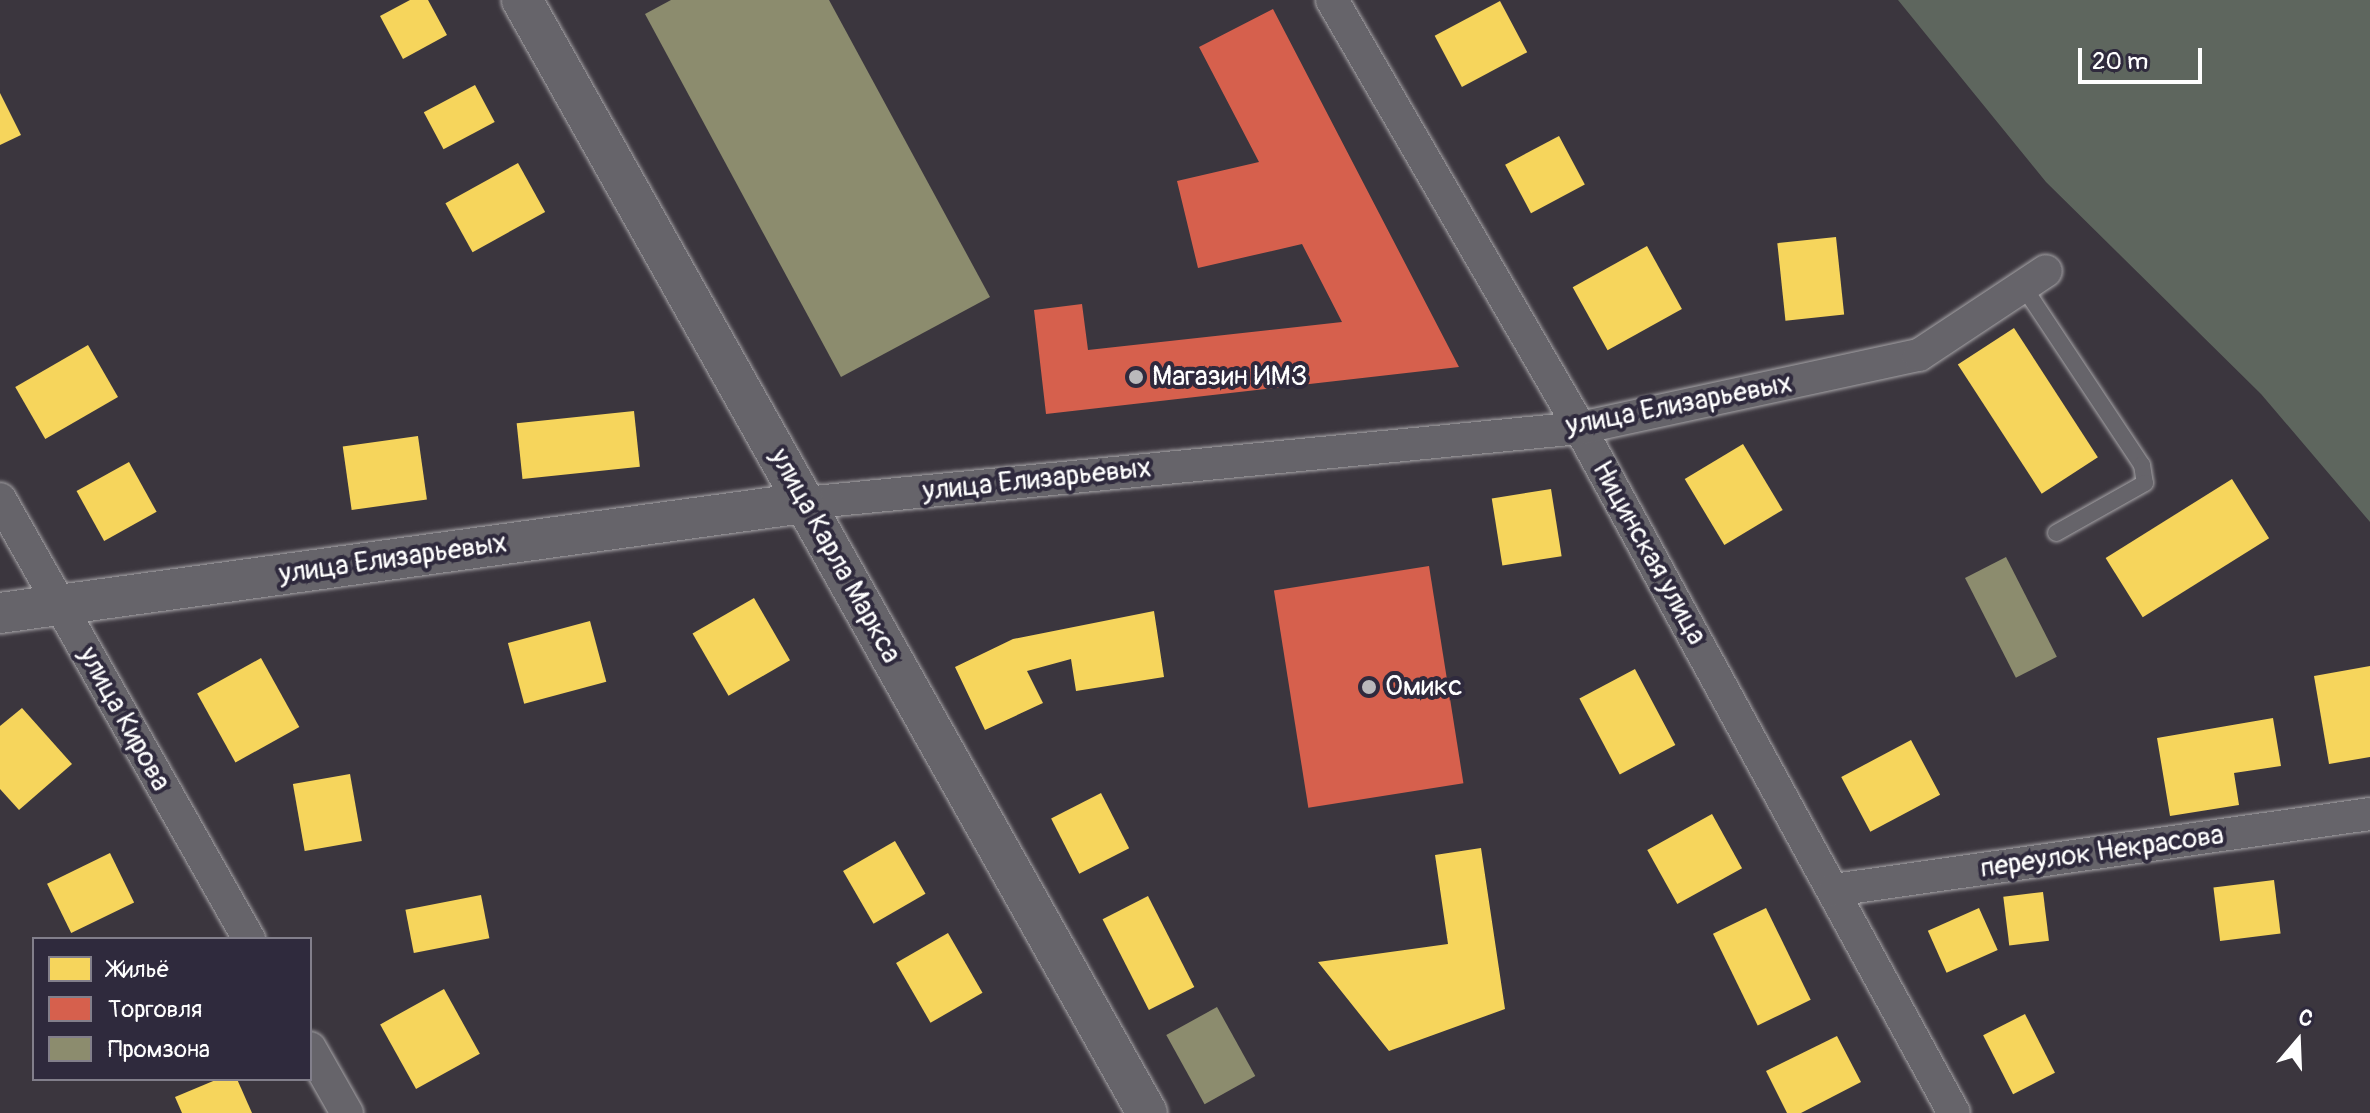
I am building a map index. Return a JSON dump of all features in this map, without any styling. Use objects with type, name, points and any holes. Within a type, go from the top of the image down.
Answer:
[{"type":"street","name":"улица Карла Маркса","points":[[522,0],[1147,1113]]},
{"type":"street","name":"Ницинская улица","points":[[1332,0],[1580,428],[1954,1113]]},
{"type":"street","name":"улица Елизарьевых","points":[[0,613],[804,503],[1580,428],[1919,355],[2034,278]]},
{"type":"street","name":"улица Кирова","points":[[0,499],[248,937]]},
{"type":"street","name":"переулок Некрасова","points":[[1834,890],[2370,814]]},
{"type":"street","points":[[312,1052],[347,1113]]},
{"type":"lane","points":[[2034,278],[2142,465],[2145,483],[2056,533]]},
{"type":"shaded area","points":[[1898,0],[2370,0],[2370,522],[2261,394],[2046,182]]},
{"type":"building: Жильё","points":[[410,0],[428,0],[447,35],[403,59],[380,16]]},
{"type":"building: Жильё","points":[[1500,1],[1527,52],[1462,87],[1435,36]]},
{"type":"building: Жильё","points":[[475,85],[495,122],[444,149],[424,112]]},
{"type":"building: Жильё","points":[[0,93],[21,135],[0,145]]},
{"type":"building: Жильё","points":[[1559,136],[1585,185],[1531,213],[1505,165]]},
{"type":"building: Жильё","points":[[518,163],[545,212],[473,252],[445,203]]},
{"type":"building: Жильё","points":[[1836,237],[1844,315],[1785,321],[1777,243]]},
{"type":"building: Жильё","points":[[1647,246],[1682,309],[1608,350],[1573,287]]},
{"type":"building: Жильё","points":[[2014,328],[2098,457],[2042,494],[1958,364]]},
{"type":"building: Жильё","points":[[88,345],[118,397],[45,439],[15,387]]},
{"type":"building: Жильё","points":[[634,411],[640,467],[523,479],[517,423]]},
{"type":"building: Жильё","points":[[418,436],[427,499],[352,510],[343,447]]},
{"type":"building: Жильё","points":[[1743,444],[1783,510],[1724,545],[1685,479]]},
{"type":"building: Жильё","points":[[129,462],[157,512],[104,541],[77,491]]},
{"type":"building: Жильё","points":[[2232,479],[2269,538],[2143,617],[2106,558]]},
{"type":"building: Жильё","points":[[1551,489],[1562,556],[1502,566],[1492,498]]},
{"type":"building: Жильё","points":[[754,598],[790,660],[729,696],[693,634]]},
{"type":"building: Жильё","points":[[1154,611],[1164,677],[1076,691],[1071,659],[1027,671],[1043,703],[985,730],[955,667],[1013,639]]},
{"type":"building: Жильё","points":[[590,621],[606,682],[524,704],[508,643]]},
{"type":"building: Жильё","points":[[261,658],[299,727],[235,762],[197,693]]},
{"type":"building: Жильё","points":[[2370,666],[2370,757],[2329,764],[2314,676]]},
{"type":"building: Жильё","points":[[1635,669],[1675,745],[1620,775],[1579,699]]},
{"type":"building: Жильё","points":[[22,708],[72,764],[19,810],[0,789],[0,726]]},
{"type":"building: Жильё","points":[[2273,718],[2281,766],[2234,773],[2239,805],[2170,816],[2157,738]]},
{"type":"building: Жильё","points":[[1911,740],[1940,795],[1870,832],[1841,777]]},
{"type":"building: Жильё","points":[[350,774],[362,841],[305,851],[293,784]]},
{"type":"building: Жильё","points":[[1101,793],[1129,848],[1079,874],[1051,818]]},
{"type":"building: Жильё","points":[[1712,814],[1742,868],[1677,904],[1647,850]]},
{"type":"building: Жильё","points":[[895,841],[926,894],[874,924],[843,871]]},
{"type":"building: Жильё","points":[[1481,848],[1505,1009],[1389,1051],[1318,962],[1448,944],[1435,855]]},
{"type":"building: Жильё","points":[[110,853],[134,902],[71,933],[47,884]]},
{"type":"building: Жильё","points":[[2274,880],[2281,934],[2220,941],[2213,887]]},
{"type":"building: Жильё","points":[[2043,892],[2049,941],[2009,946],[2003,897]]},
{"type":"building: Жильё","points":[[481,895],[489,938],[414,953],[405,910]]},
{"type":"building: Жильё","points":[[1148,896],[1194,987],[1149,1010],[1103,919]]},
{"type":"building: Жильё","points":[[1766,908],[1811,1000],[1758,1026],[1713,934]]},
{"type":"building: Жильё","points":[[1979,908],[1998,950],[1947,973],[1928,931]]},
{"type":"building: Жильё","points":[[948,933],[982,993],[931,1023],[896,963]]},
{"type":"building: Жильё","points":[[444,989],[480,1054],[416,1089],[380,1024]]},
{"type":"building: Жильё","points":[[2025,1014],[2055,1073],[2013,1094],[1983,1035]]},
{"type":"building: Жильё","points":[[1837,1036],[1861,1082],[1801,1113],[1787,1113],[1766,1071]]},
{"type":"building: Жильё","points":[[213,1081],[238,1081],[252,1113],[182,1113],[175,1097]]},
{"type":"building: Торговля","points":[[1273,9],[1459,367],[1046,414],[1034,310],[1082,304],[1088,350],[1342,322],[1302,244],[1198,268],[1177,181],[1259,162],[1199,47]]},
{"type":"building: Торговля","points":[[1429,566],[1463,783],[1308,808],[1274,591]]},
{"type":"building: Промзона","points":[[671,0],[829,0],[990,297],[841,377],[645,14]]},
{"type":"building: Промзона","points":[[2006,557],[2057,657],[2016,678],[1965,578]]},
{"type":"building: Промзона","points":[[1217,1007],[1255,1076],[1205,1104],[1166,1035]]},
{"type":"place","name":"Магазин ИМЗ","points":[[1136,377]]},
{"type":"place","name":"Омикс","points":[[1369,687]]}]
